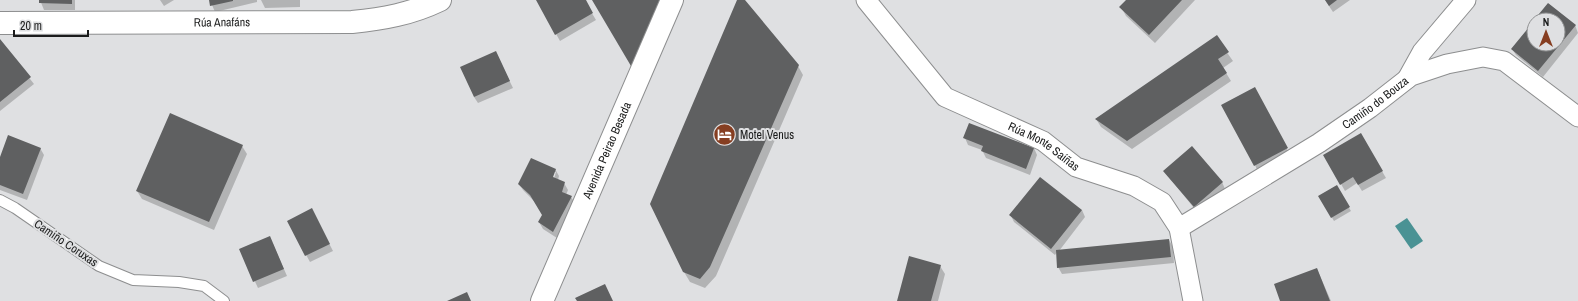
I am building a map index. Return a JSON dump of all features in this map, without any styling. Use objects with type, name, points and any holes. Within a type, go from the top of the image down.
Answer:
[{"type":"street","name":"Rúa Anafáns","points":[[0,23],[352,22],[390,18],[425,7],[440,0]]},
{"type":"street","name":"Avenida Peirao Besada","points":[[542,301],[672,0]]},
{"type":"street","name":"Rúa Monte Saíñas","points":[[866,0],[945,97],[1043,141],[1076,167],[1140,189],[1162,202],[1179,228],[1193,301]]},
{"type":"street","points":[[1407,79],[1422,52],[1466,0]]},
{"type":"street","name":"Camiño do Bouza","points":[[1179,228],[1319,143],[1370,108],[1407,79],[1447,64],[1482,57],[1504,61],[1578,117]]},
{"type":"lane","name":"Camiño Coruxas","points":[[0,200],[15,208],[99,266],[133,280],[179,282],[204,286],[224,301]]},
{"type":"water","points":[[1407,218],[1423,241],[1411,249],[1395,226]]},
{"type":"building","points":[[39,0],[72,0],[72,4],[39,3]]},
{"type":"building","points":[[209,0],[233,0],[233,1],[210,6]]},
{"type":"building","points":[[536,0],[586,0],[593,13],[555,35]]},
{"type":"building","points":[[592,0],[660,0],[631,66]]},
{"type":"building","name":"Motel Venus","points":[[737,0],[745,0],[799,65],[710,267],[700,279],[683,272],[650,204]]},
{"type":"building","points":[[1126,0],[1182,0],[1149,35],[1119,7]]},
{"type":"building","points":[[1325,0],[1337,0],[1329,6]]},
{"type":"building","points":[[1548,3],[1559,12],[1541,12]]},
{"type":"building","points":[[1566,17],[1576,25],[1566,37]]},
{"type":"building","points":[[1526,31],[1526,52],[1554,52],[1538,71],[1511,49]]},
{"type":"building","points":[[1217,35],[1229,52],[1218,59],[1227,73],[1127,141],[1095,119]]},
{"type":"building","points":[[0,39],[31,77],[0,102]]},
{"type":"building","points":[[496,51],[510,81],[474,97],[460,67]]},
{"type":"building","points":[[1255,87],[1288,148],[1254,166],[1221,105]]},
{"type":"building","points":[[170,113],[243,145],[209,222],[136,191]]},
{"type":"building","points":[[969,123],[1034,148],[1026,169],[981,151],[983,146],[963,138]]},
{"type":"building","points":[[1361,133],[1383,171],[1358,185],[1353,177],[1340,185],[1323,155]]},
{"type":"building","points":[[8,135],[41,148],[23,194],[0,185],[0,157]]},
{"type":"building","points":[[1192,146],[1223,182],[1194,207],[1163,171]]},
{"type":"building","points":[[531,158],[556,169],[553,177],[565,182],[562,192],[572,196],[553,232],[538,222],[542,215],[530,195],[518,184]]},
{"type":"building","points":[[1040,177],[1082,210],[1051,249],[1009,215]]},
{"type":"building","points":[[1337,185],[1350,207],[1331,218],[1318,196]]},
{"type":"building","points":[[312,208],[330,244],[305,256],[287,221]]},
{"type":"building","points":[[270,236],[284,269],[253,282],[239,249]]},
{"type":"building","points":[[1169,239],[1171,257],[1057,268],[1056,250]]},
{"type":"building","points":[[909,256],[941,265],[931,301],[897,301]]},
{"type":"building","points":[[1317,268],[1330,301],[1280,301],[1274,284]]},
{"type":"building","points":[[605,284],[613,301],[577,301],[575,298]]},
{"type":"building","points":[[467,292],[471,301],[447,301]]},
{"type":"place","name":"Motel Venus","points":[[724,135]]}]
